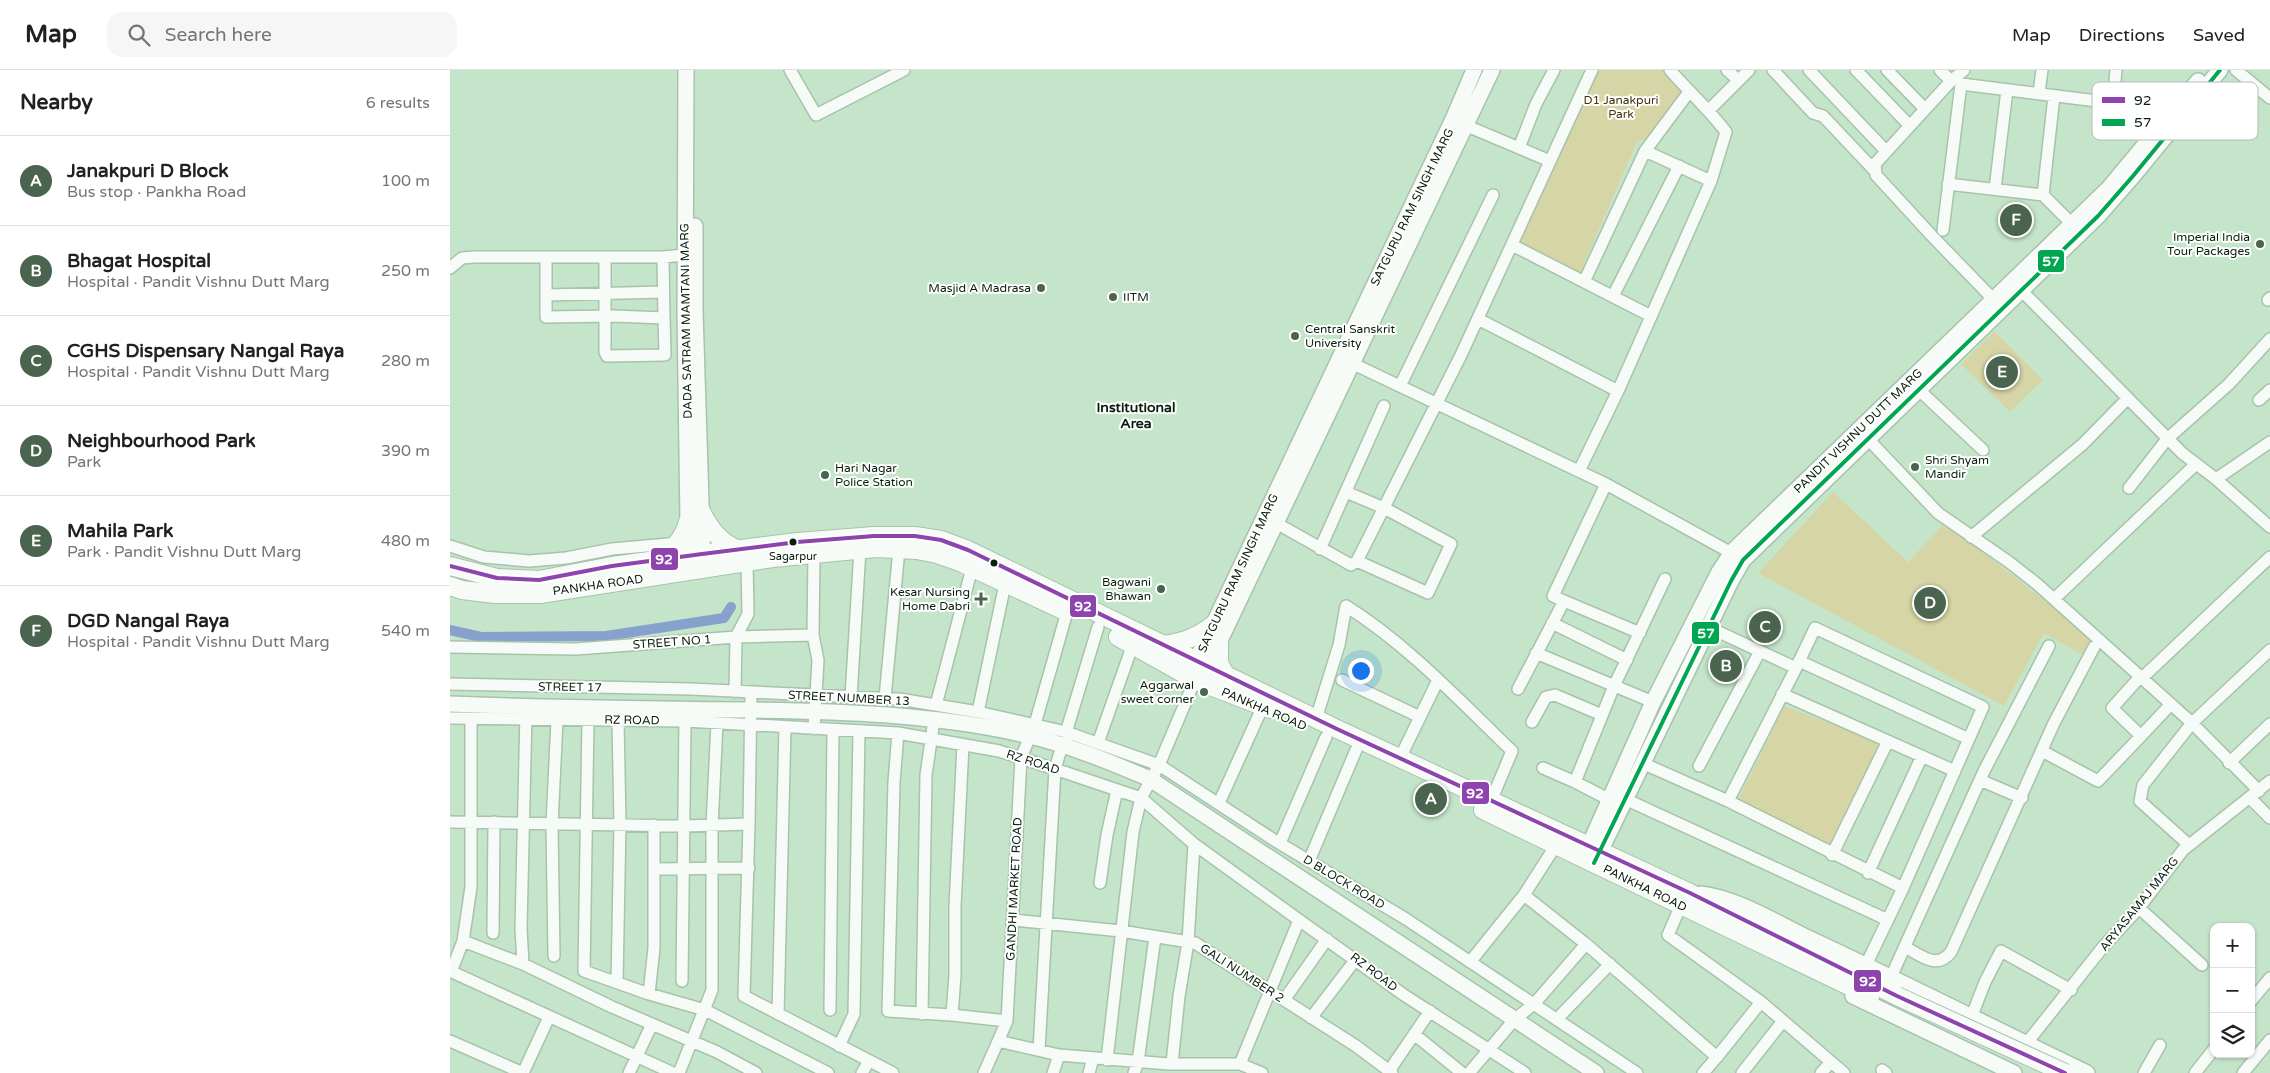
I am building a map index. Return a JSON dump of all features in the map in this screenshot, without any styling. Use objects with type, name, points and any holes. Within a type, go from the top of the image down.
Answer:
[{"type":"main road","points":[[700,509],[717,535],[743,556]]},
{"type":"main road","points":[[688,522],[684,534],[693,559]]},
{"type":"main road","name":"PANKHA ROAD","points":[[743,556],[804,542],[874,536],[915,536],[941,540],[976,554],[1163,645],[1199,670],[1263,706],[1326,737],[1556,845],[1592,855]]},
{"type":"main road","name":"PANKHA ROAD","points":[[450,566],[497,578],[539,580],[654,560],[814,553],[860,549],[899,549],[937,554],[972,568],[1133,644],[1199,670],[1226,676],[1400,758],[1491,801],[1592,855],[2038,1073]]},
{"type":"main road","name":"PANKHA ROAD","points":[[450,586],[462,590],[495,594],[540,594],[693,559]]},
{"type":"main road","points":[[1163,645],[1184,642],[1202,633],[1214,624]]},
{"type":"main road","points":[[1219,642],[1219,663],[1226,676]]},
{"type":"main road","name":"PANKHA ROAD","points":[[1892,1000],[2065,1073]]},
{"type":"street","name":"DADA SATRAM MAMTANI MARG","points":[[686,70],[684,255],[688,522]]},
{"type":"street","name":"DADA SATRAM MAMTANI MARG","points":[[693,559],[700,509],[695,311],[694,70]]},
{"type":"street","points":[[790,70],[816,116],[880,75],[904,70]]},
{"type":"street","name":"SATGURU RAM SINGH MARG","points":[[1199,670],[1219,642],[1276,523],[1474,70]]},
{"type":"street","name":"SATGURU RAM SINGH MARG","points":[[1199,670],[1214,624],[1346,360],[1467,126],[1492,70]]},
{"type":"street","points":[[1519,148],[1536,104],[1554,70]]},
{"type":"street","points":[[1276,523],[1350,565],[1357,561],[1478,319],[1592,70]]},
{"type":"street","points":[[1578,471],[1618,391],[1711,181],[1726,132],[1709,110],[1689,92],[1670,70]]},
{"type":"street","points":[[1727,70],[1738,80]]},
{"type":"street","points":[[1709,110],[1749,70]]},
{"type":"street","points":[[1773,70],[1813,113],[1823,116],[1932,236],[1994,300]]},
{"type":"street","points":[[1809,70],[1886,151]]},
{"type":"street","points":[[1856,70],[1910,126]]},
{"type":"street","points":[[1887,70],[1925,109]]},
{"type":"street","points":[[1940,70],[1951,82]]},
{"type":"street","points":[[1874,170],[1875,164],[1886,151],[1964,70]]},
{"type":"street","points":[[2039,93],[2042,70]]},
{"type":"street","name":"PANDIT VISHNU DUTT MARG","points":[[2197,82],[2207,70]]},
{"type":"street","name":"PANDIT VISHNU DUTT MARG","points":[[2210,82],[2220,70]]},
{"type":"street","points":[[2236,70],[2251,82]]},
{"type":"street","points":[[1943,230],[1961,84],[2092,100]]},
{"type":"street","points":[[2258,88],[2270,98]]},
{"type":"street","points":[[1996,189],[2007,90]]},
{"type":"street","points":[[1584,282],[1646,151],[1689,92]]},
{"type":"street","points":[[2043,194],[2054,96]]},
{"type":"street","points":[[1467,126],[1550,162]]},
{"type":"street","name":"PANDIT VISHNU DUTT MARG","points":[[1592,855],[1625,798],[1708,627],[1738,556],[1869,440],[1919,390],[2017,286],[2072,224],[2108,189],[2149,140]]},
{"type":"street","name":"PANDIT VISHNU DUTT MARG","points":[[1592,855],[1610,800],[1653,702],[1711,587],[1738,556],[1994,300],[2017,286],[2098,216],[2163,140]]},
{"type":"street","points":[[1646,151],[1711,181]]},
{"type":"street","points":[[1613,296],[1679,166]]},
{"type":"street","points":[[1948,184],[2043,194],[2072,224]]},
{"type":"street","points":[[1400,386],[1493,195]]},
{"type":"street","points":[[1512,245],[1651,316]]},
{"type":"street","points":[[450,268],[462,258],[663,257],[684,255]]},
{"type":"street","points":[[546,257],[546,317],[664,318]]},
{"type":"street","points":[[605,257],[605,352],[608,356],[613,356],[665,355],[663,257]]},
{"type":"street","points":[[2017,286],[2167,439],[2270,527]]},
{"type":"street","points":[[546,295],[663,292]]},
{"type":"street","points":[[1478,319],[1618,391]]},
{"type":"street","points":[[2129,488],[2167,439],[2229,384],[2270,339]]},
{"type":"street","points":[[1346,360],[1436,405],[1606,484],[1738,556]]},
{"type":"street","points":[[1919,390],[1983,450]]},
{"type":"street","points":[[2259,400],[2270,390]]},
{"type":"street","points":[[1971,537],[2083,444],[2127,398]]},
{"type":"street","points":[[1320,548],[1384,406]]},
{"type":"street","points":[[1869,440],[1938,513],[2009,562],[2054,599],[2192,723],[2229,763],[2254,794],[2270,818]]},
{"type":"street","points":[[2216,479],[2270,442]]},
{"type":"street","points":[[2054,599],[2196,464]]},
{"type":"street","points":[[1606,484],[1553,596],[1640,633]]},
{"type":"street","points":[[1346,492],[1384,508],[1451,544],[1428,593],[1357,561]]},
{"type":"street","points":[[450,546],[484,557],[529,562],[566,558],[612,549],[693,559]]},
{"type":"street","points":[[851,697],[860,549]]},
{"type":"street","points":[[884,698],[899,549]]},
{"type":"street","points":[[814,553],[813,635],[818,660],[814,729]]},
{"type":"street","points":[[735,692],[736,637],[748,614],[743,556]]},
{"type":"street","points":[[2141,736],[2112,708],[2141,678],[2270,558]]},
{"type":"street","points":[[922,1014],[926,775],[930,739],[935,712],[972,568]]},
{"type":"street","points":[[1575,782],[1614,686],[1665,580]]},
{"type":"street","points":[[978,712],[1005,584]]},
{"type":"street","points":[[1518,689],[1564,601]]},
{"type":"street","points":[[1316,719],[1339,645],[1346,606],[1372,622],[1438,680],[1512,751],[1491,801]]},
{"type":"street","name":"GANDHI MARKET ROAD","points":[[1007,1021],[1021,758],[1032,730],[1067,612]]},
{"type":"street","points":[[1552,623],[1627,660]]},
{"type":"street","points":[[1039,1050],[1054,769],[1098,627]]},
{"type":"street","points":[[1708,627],[1760,651],[1797,664],[1969,739]]},
{"type":"street","points":[[1728,801],[1815,628],[1984,707],[1903,888],[1866,965]]},
{"type":"street","name":"STREET NO 1","points":[[450,647],[576,649],[736,637],[813,635]]},
{"type":"street","points":[[1098,743],[1133,644]]},
{"type":"street","points":[[1891,977],[1980,780],[2049,646]]},
{"type":"street","points":[[1905,947],[1937,962],[1944,960],[1951,952],[2022,798],[2054,723],[2094,647]]},
{"type":"street","points":[[2190,845],[2140,801],[2143,785],[2192,723],[2270,650]]},
{"type":"street","points":[[1699,766],[1760,651]]},
{"type":"street","points":[[1536,653],[1653,702]]},
{"type":"street","points":[[1107,1060],[1134,832],[1141,798],[1159,764],[1199,670]]},
{"type":"street","points":[[1342,680],[1420,717]]},
{"type":"street","points":[[1400,758],[1438,680]]},
{"type":"street","name":"STREET 17","points":[[450,684],[690,690]]},
{"type":"street","name":"STREET NUMBER 13","points":[[690,690],[751,692],[816,703],[851,697],[884,698],[935,712],[978,712],[1032,730]]},
{"type":"street","points":[[751,692],[749,868],[744,996],[893,1073]]},
{"type":"street","points":[[1532,722],[1546,697],[1555,694],[1602,715]]},
{"type":"street","points":[[1782,694],[1955,770]]},
{"type":"street","points":[[450,704],[526,713],[750,718],[816,703],[935,712],[1032,730],[1063,738],[1106,760],[1150,779],[1596,1073]]},
{"type":"street","points":[[2042,751],[2098,781],[2171,704]]},
{"type":"street","points":[[1219,803],[1263,706]]},
{"type":"street","points":[[523,964],[521,928],[526,713]]},
{"type":"street","name":"RZ ROAD","points":[[450,718],[471,719],[526,713],[557,720],[716,723],[750,718],[785,727],[898,733],[999,751],[1021,758],[1141,798],[1194,844],[1299,920],[1430,1011],[1526,1073]]},
{"type":"street","points":[[471,719],[471,888],[463,941],[450,972],[673,1073]]},
{"type":"street","points":[[554,956],[552,824],[557,720]]},
{"type":"street","points":[[588,720],[584,971],[649,994],[705,1010],[828,1073]]},
{"type":"street","points":[[617,982],[620,824],[618,720]]},
{"type":"street","points":[[682,981],[685,721]]},
{"type":"street","points":[[679,1073],[712,990],[712,826],[716,723]]},
{"type":"street","points":[[2229,763],[2270,724]]},
{"type":"street","points":[[778,1014],[785,727]]},
{"type":"street","points":[[830,1010],[833,730]]},
{"type":"street","points":[[839,1046],[854,1014],[859,732]]},
{"type":"street","points":[[898,733],[894,782],[888,1011],[1007,1021],[984,1073]]},
{"type":"street","points":[[1280,843],[1326,737]]},
{"type":"street","name":"D BLOCK ROAD","points":[[1063,738],[1098,743],[1159,764],[1280,843],[1406,919],[1638,1073]]},
{"type":"street","points":[[1832,855],[1888,741]]},
{"type":"street","points":[[952,1015],[963,745]]},
{"type":"street","points":[[1309,861],[1356,750]]},
{"type":"street","points":[[1868,873],[1922,756]]},
{"type":"street","points":[[1642,763],[1728,801],[1868,873],[1903,888]]},
{"type":"street","points":[[1543,768],[1610,800]]},
{"type":"street","points":[[1980,780],[2022,798]]},
{"type":"street","name":"ARYASAMAJ MARG","points":[[2028,1045],[2103,947],[2139,908],[2183,850],[2270,781]]},
{"type":"street","points":[[1100,883],[1107,835],[1117,790]]},
{"type":"street","points":[[1625,798],[1888,920]]},
{"type":"street","points":[[450,822],[685,826],[749,824]]},
{"type":"street","points":[[493,932],[494,822]]},
{"type":"street","points":[[649,994],[654,948],[654,825]]},
{"type":"street","points":[[1169,1067],[1188,942],[1194,844]]},
{"type":"street","points":[[1470,962],[1524,895],[1556,845]]},
{"type":"street","points":[[654,869],[684,867],[749,868]]},
{"type":"street","points":[[1524,895],[1610,964],[1717,1057]]},
{"type":"street","points":[[1685,899],[1714,896],[1736,905],[1866,965],[1971,1018],[2087,1073]]},
{"type":"street","points":[[1685,899],[1668,935],[1761,1002],[1844,1073]]},
{"type":"street","points":[[1685,899],[1705,925],[2010,1072],[2028,1045]]},
{"type":"street","points":[[2139,908],[2202,965]]},
{"type":"street","name":"GALI NUMBER 2","points":[[1012,920],[1122,931],[1188,942],[1203,947],[1356,1046],[1391,1072]]},
{"type":"street","points":[[1240,1064],[1299,920]]},
{"type":"street","points":[[1136,1068],[1155,937]]},
{"type":"street","points":[[1284,1000],[1327,939]]},
{"type":"street","points":[[463,941],[523,964],[692,1041],[756,1073]]},
{"type":"street","points":[[1469,1073],[1515,1019],[1534,1004],[1586,944]]},
{"type":"street","points":[[1971,1018],[1985,982],[2001,951],[2071,990]]},
{"type":"street","points":[[1311,1018],[1356,959]]},
{"type":"street","points":[[1557,1019],[1610,964]]},
{"type":"street","points":[[2255,996],[2270,978]]},
{"type":"street","points":[[1703,1073],[1761,1002]]},
{"type":"street","points":[[1391,1072],[1430,1011]]},
{"type":"street","points":[[450,1041],[523,1073],[549,1017]]},
{"type":"street","points":[[1742,1073],[1783,1021]]},
{"type":"street","points":[[629,1073],[652,1024]]},
{"type":"street","points":[[1414,1034],[1462,1073]]},
{"type":"street","points":[[2243,1073],[2270,1040]]},
{"type":"street","points":[[998,1041],[1059,1055],[1107,1060],[1136,1068],[1207,1069],[1240,1064],[1259,1072]]},
{"type":"street","points":[[2144,1073],[2160,1045]]},
{"type":"street","points":[[2195,1073],[2210,1054]]},
{"type":"street","points":[[1053,1073],[1059,1055]]},
{"type":"street","points":[[1089,1073],[1093,1058]]},
{"type":"street","points":[[862,1073],[869,1061]]},
{"type":"street","points":[[1821,1073],[1831,1062]]},
{"type":"green space","name":"D1 Janakpuri Park","points":[[1597,70],[1665,70],[1685,91],[1650,137],[1637,142],[1580,273],[1519,243]]},
{"type":"green space","points":[[1994,331],[2043,380],[2010,412],[1961,364]]},
{"type":"green space","points":[[1833,492],[1908,562],[1945,523],[2094,639],[2085,656],[2044,633],[2004,706],[1758,573]]},
{"type":"green space","points":[[1784,706],[1882,743],[1830,847],[1738,801]]},
{"type":"waterway","points":[[450,630],[481,637],[606,636],[724,618],[731,607]]},
{"type":"transit line","name":"57","points":[[2210,82],[2220,70]]},
{"type":"transit line","name":"57","points":[[1594,863],[1731,581],[1743,560],[2098,216],[2163,140]]},
{"type":"transit line","name":"92","points":[[450,566],[497,578],[539,580],[612,566],[797,542],[874,536],[915,536],[941,540],[968,550],[1337,729],[1690,893],[1897,996],[2065,1073]]},
{"type":"place","name":"DGD Nangal Raya","points":[[2016,220]]},
{"type":"place","name":"Imperial India Tour Packages","points":[[2260,244]]},
{"type":"place","name":"Masjid A Madrasa","points":[[1041,288]]},
{"type":"place","name":"IITM","points":[[1113,297]]},
{"type":"place","name":"Central Sanskrit University","points":[[1295,336]]},
{"type":"place","name":"Mahila Park","points":[[2002,372]]},
{"type":"place","name":"Shri Shyam Mandir","points":[[1915,467]]},
{"type":"place","name":"Hari Nagar Police Station","points":[[825,475]]},
{"type":"place","name":"Sagarpur","points":[[793,542]]},
{"type":"place","name":"Bagwani Bhawan","points":[[1161,589]]},
{"type":"place","name":"Kesar Nursing Home Dabri","points":[[981,599]]},
{"type":"place","name":"Neighbourhood Park","points":[[1930,603]]},
{"type":"place","name":"CGHS Dispensary Nangal Raya","points":[[1765,627]]},
{"type":"place","name":"Bhagat Hospital","points":[[1726,666]]},
{"type":"place","name":"Aggarwal sweet corner","points":[[1204,692]]},
{"type":"place","name":"Janakpuri D Block","points":[[1431,799]]},
{"type":"district","name":"Institutional Area","points":[[1136,416]]}]
